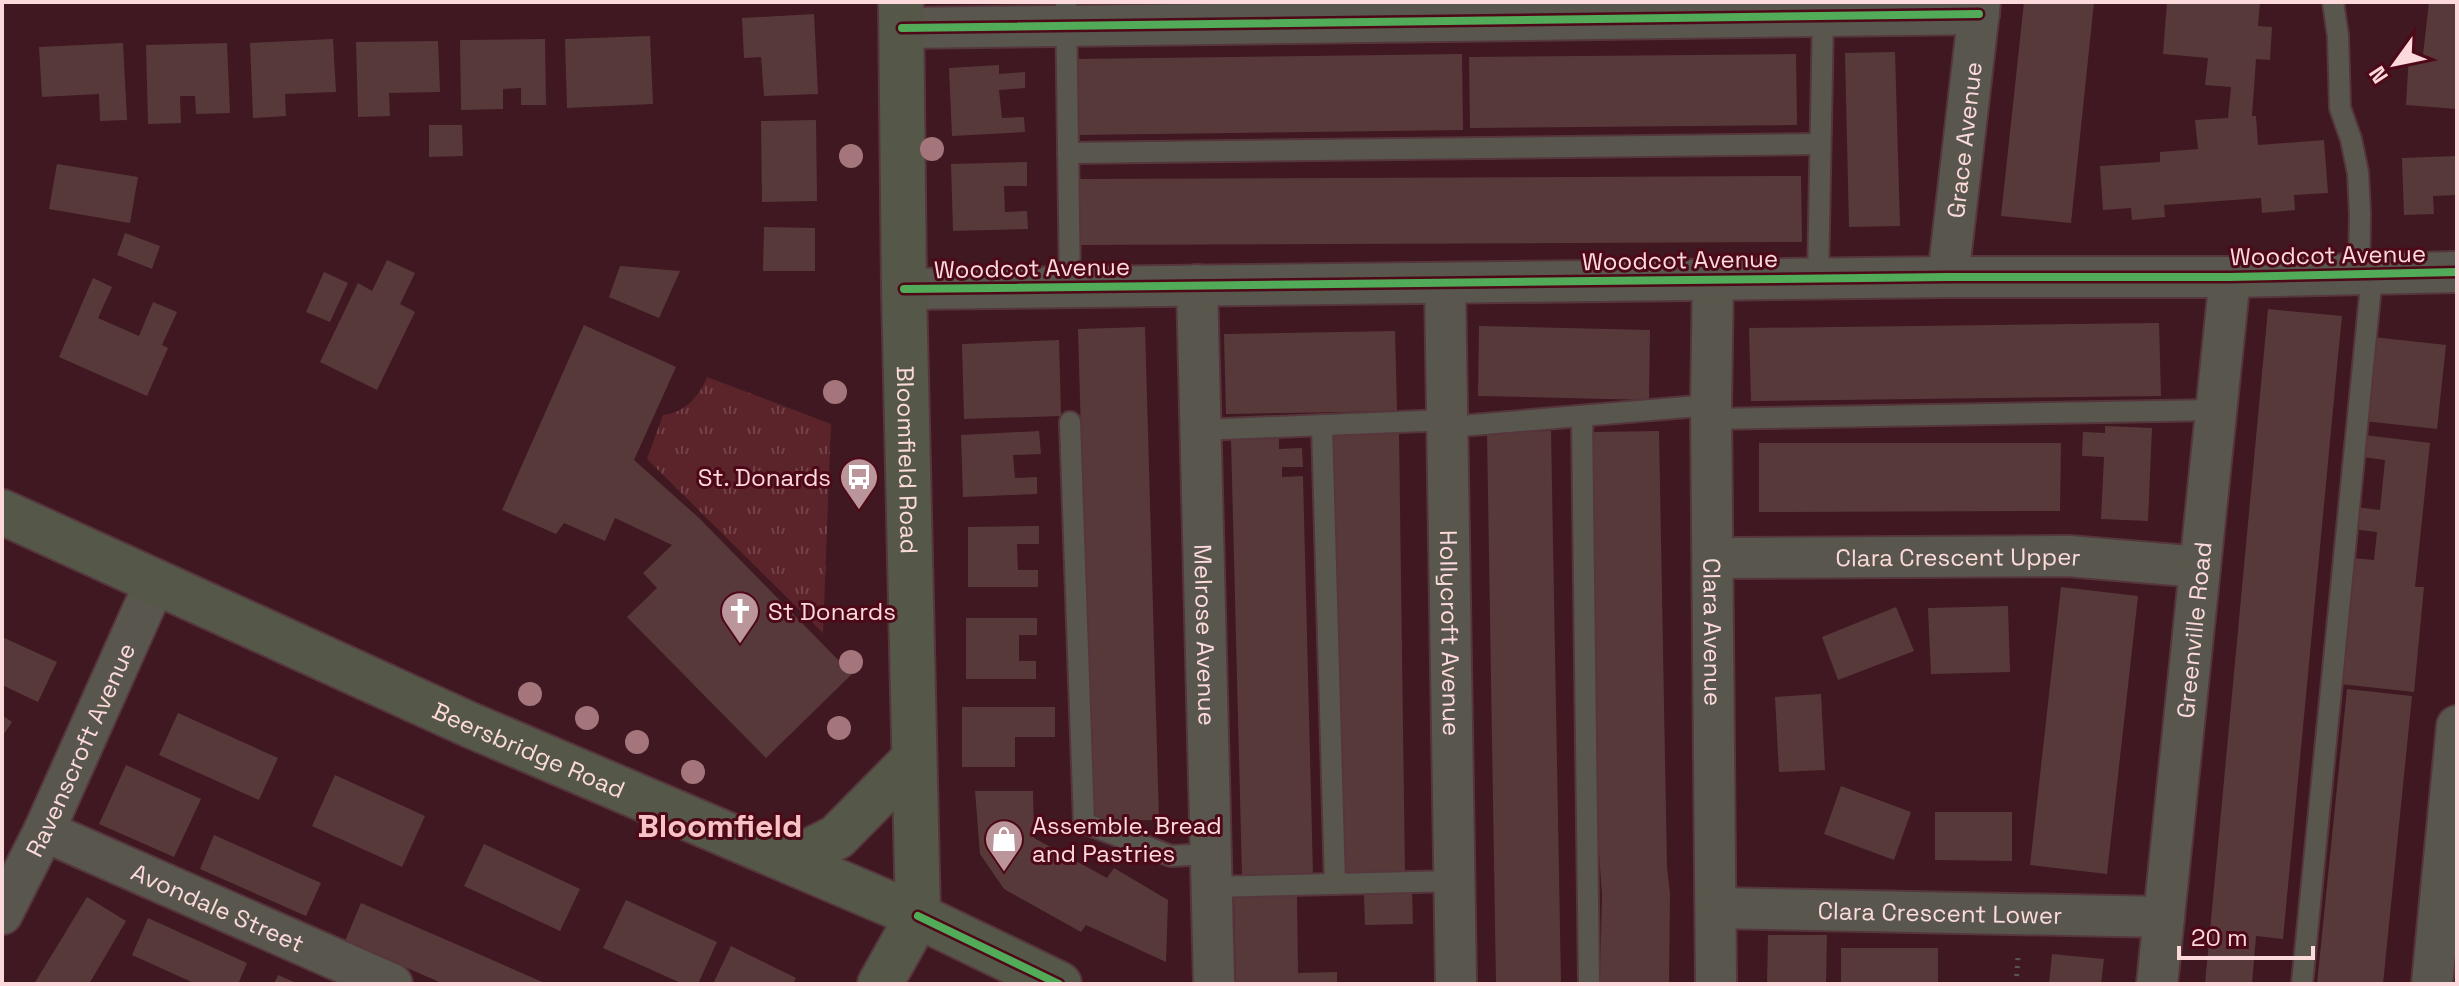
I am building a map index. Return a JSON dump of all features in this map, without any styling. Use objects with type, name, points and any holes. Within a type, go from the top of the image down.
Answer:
[{"type":"main road","name":"Bloomfield Road","points":[[902,15],[904,289],[918,916]]},
{"type":"main road","name":"Beersbridge Road","points":[[2,512],[456,718],[918,916],[1059,984]]},
{"type":"main road","points":[[790,861],[837,837],[913,760]]},
{"type":"main road","points":[[880,984],[918,916]]},
{"type":"street","points":[[902,15],[1839,12],[1979,8]]},
{"type":"street","name":"Grace Avenue","points":[[1948,277],[1979,8]]},
{"type":"street","name":"Woodcot Avenue","points":[[904,289],[1948,277],[2230,277],[2457,272]]},
{"type":"street","name":"Greenville Road","points":[[2157,984],[2230,277]]},
{"type":"street","name":"Clara Avenue","points":[[1713,280],[1711,412],[1716,984]]},
{"type":"street","name":"Hollycroft Avenue","points":[[1445,283],[1456,984]]},
{"type":"street","name":"Melrose Avenue","points":[[1197,285],[1214,984]]},
{"type":"street","name":"Clara Crescent Upper","points":[[1714,558],[2068,556],[2200,567]]},
{"type":"street","name":"Ravenscroft Avenue","points":[[2,914],[24,848],[155,583]]},
{"type":"street","points":[[2432,984],[2457,726]]},
{"type":"street","name":"Avondale Street","points":[[24,848],[392,984]]},
{"type":"street","name":"Clara Crescent Lower","points":[[1716,908],[2164,917]]},
{"type":"lane","points":[[2302,984],[2366,275],[2358,173],[2340,108],[2338,36],[2333,2]]},
{"type":"lane","points":[[1818,279],[1820,144],[1839,12]]},
{"type":"lane","points":[[1066,14],[1070,288]]},
{"type":"lane","points":[[1068,153],[1820,144]]},
{"type":"lane","points":[[1200,430],[1711,412],[2216,410]]},
{"type":"lane","points":[[1582,416],[1589,984]]},
{"type":"lane","points":[[1070,422],[1084,823],[1210,871],[1335,884],[1454,881]]},
{"type":"lane","points":[[1322,425],[1335,884]]},
{"type":"green space","points":[[707,377],[831,424],[823,633],[647,459],[663,415],[678,411],[690,402]]},
{"type":"building","points":[[2024,2],[2094,2],[2071,223],[2001,216]]},
{"type":"building","points":[[2167,2],[2260,2],[2258,26],[2272,27],[2270,60],[2256,59],[2252,116],[2256,116],[2258,145],[2324,140],[2328,193],[2294,195],[2295,210],[2262,213],[2261,198],[2164,205],[2165,217],[2132,220],[2131,208],[2103,210],[2100,166],[2160,162],[2160,152],[2198,149],[2195,120],[2228,118],[2231,87],[2205,85],[2208,58],[2163,54]]},
{"type":"building","points":[[2429,2],[2457,2],[2457,109],[2406,105],[2409,54],[2423,55]]},
{"type":"building","points":[[814,14],[818,94],[764,96],[761,57],[744,58],[742,18]]},
{"type":"building","points":[[650,36],[653,104],[567,108],[565,39]]},
{"type":"building","points":[[333,39],[336,92],[285,94],[286,116],[253,118],[250,43]]},
{"type":"building","points":[[545,39],[546,105],[521,105],[521,88],[503,89],[503,109],[461,110],[460,40]]},
{"type":"building","points":[[438,41],[440,92],[389,93],[390,116],[358,117],[356,42]]},
{"type":"building","points":[[123,43],[127,120],[100,121],[99,94],[42,97],[39,47]]},
{"type":"building","points":[[227,43],[230,113],[196,114],[195,96],[180,96],[181,123],[148,124],[146,45]]},
{"type":"building","points":[[1895,52],[1900,226],[1849,227],[1845,53]]},
{"type":"building","points":[[1462,54],[1463,130],[1076,135],[1075,59]]},
{"type":"building","points":[[1796,54],[1797,125],[1470,128],[1469,57]]},
{"type":"building","points":[[999,65],[999,74],[1025,72],[1025,88],[999,90],[1002,118],[1024,117],[1025,132],[952,136],[949,68]]},
{"type":"building","points":[[816,120],[817,201],[762,202],[761,121]]},
{"type":"building","points":[[429,125],[462,125],[463,156],[429,157]]},
{"type":"building","points":[[2457,156],[2457,195],[2433,196],[2434,214],[2404,215],[2402,158]]},
{"type":"building","points":[[1027,162],[1027,186],[1004,186],[1005,212],[1027,211],[1028,229],[953,231],[951,164]]},
{"type":"building","points":[[57,164],[138,177],[130,223],[49,209]]},
{"type":"building","points":[[1801,176],[1802,242],[1077,245],[1077,179]]},
{"type":"building","points":[[764,227],[815,228],[815,271],[763,271]]},
{"type":"building","points":[[125,233],[160,246],[152,269],[117,255]]},
{"type":"building","points":[[387,260],[415,273],[400,304],[415,312],[377,390],[320,362],[358,283],[372,291]]},
{"type":"building","points":[[620,266],[680,271],[659,318],[609,297]]},
{"type":"building","points":[[324,272],[348,283],[330,322],[306,312]]},
{"type":"building","points":[[93,278],[112,287],[98,318],[139,336],[153,302],[177,312],[162,345],[168,348],[147,396],[59,357]]},
{"type":"building","points":[[2268,309],[2342,316],[2283,939],[2256,936],[2252,984],[2205,984]]},
{"type":"building","points":[[2159,323],[2161,396],[1751,401],[1749,328]]},
{"type":"building","points":[[584,325],[676,367],[634,460],[699,518],[852,674],[766,758],[627,617],[657,588],[643,573],[672,545],[615,518],[605,541],[564,523],[556,534],[502,510]]},
{"type":"building","points":[[1479,326],[1650,330],[1649,400],[1478,396]]},
{"type":"building","points":[[1145,327],[1159,820],[1092,821],[1078,329]]},
{"type":"building","points":[[1395,331],[1397,411],[1226,414],[1224,334]]},
{"type":"building","points":[[2373,337],[2446,345],[2437,429],[2364,421]]},
{"type":"building","points":[[1059,340],[1061,416],[964,419],[962,344]]},
{"type":"building","points":[[2105,426],[2152,428],[2148,521],[2101,519],[2104,457],[2082,456],[2083,432],[2105,433]]},
{"type":"building","points":[[1039,431],[1041,454],[1013,455],[1015,478],[1037,477],[1037,494],[963,497],[961,435]]},
{"type":"building","points":[[1551,431],[1561,984],[1496,984],[1487,432]]},
{"type":"building","points":[[1659,431],[1670,894],[1669,983],[1600,984],[1602,895],[1598,839],[1591,432]]},
{"type":"building","points":[[1399,433],[1405,874],[1336,875],[1331,434]]},
{"type":"building","points":[[2365,435],[2430,443],[2415,587],[2424,587],[2414,692],[2340,684],[2352,558],[2374,560],[2377,532],[2352,529],[2355,507],[2380,510],[2385,460],[2362,457]]},
{"type":"building","points":[[1279,438],[1279,449],[1302,448],[1303,467],[1282,467],[1282,477],[1303,476],[1313,875],[1242,876],[1231,439]]},
{"type":"building","points":[[1759,443],[2061,443],[2060,511],[1759,512]]},
{"type":"building","points":[[1039,526],[1039,544],[1017,544],[1018,570],[1038,570],[1038,587],[968,587],[968,527]]},
{"type":"building","points":[[2061,587],[2138,596],[2107,874],[2030,865]]},
{"type":"building","points":[[2008,606],[2010,672],[1931,674],[1928,608]]},
{"type":"building","points":[[1896,607],[1914,651],[1838,680],[1822,637]]},
{"type":"building","points":[[966,618],[1037,618],[1037,635],[1019,635],[1019,661],[1036,661],[1036,679],[966,679]]},
{"type":"building","points":[[2,637],[57,662],[38,702],[2,685]]},
{"type":"building","points":[[2347,689],[2412,696],[2383,984],[2317,984]]},
{"type":"building","points":[[1821,694],[1825,770],[1779,772],[1775,697]]},
{"type":"building","points":[[962,707],[1055,707],[1055,737],[1015,737],[1015,767],[962,767]]},
{"type":"building","points":[[178,713],[278,758],[259,800],[159,755]]},
{"type":"building","points":[[2,715],[12,722],[2,737]]},
{"type":"building","points":[[126,765],[201,799],[174,857],[99,824]]},
{"type":"building","points":[[335,775],[425,816],[402,867],[312,826]]},
{"type":"building","points":[[1841,786],[1911,812],[1894,860],[1824,834]]},
{"type":"building","points":[[975,791],[1033,791],[1034,838],[1107,878],[1114,868],[1168,900],[1166,962],[1086,925],[1081,932],[1004,889],[980,854]]},
{"type":"building","points":[[1935,812],[2012,812],[2012,861],[1935,860]]},
{"type":"building","points":[[214,835],[321,883],[306,916],[200,869]]},
{"type":"building","points":[[484,844],[580,889],[560,931],[464,886]]},
{"type":"building","points":[[1412,893],[1413,924],[1365,925],[1364,895]]},
{"type":"building","points":[[1297,896],[1298,973],[1337,972],[1337,984],[1236,984],[1234,897]]},
{"type":"building","points":[[87,897],[126,921],[89,984],[34,984]]},
{"type":"building","points":[[626,900],[717,942],[698,984],[683,984],[603,948]]},
{"type":"building","points":[[361,903],[547,984],[444,984],[345,941]]},
{"type":"building","points":[[148,918],[247,963],[238,984],[196,984],[132,955]]},
{"type":"building","points":[[1768,935],[1827,935],[1826,984],[1767,984]]},
{"type":"building","points":[[731,946],[796,978],[793,984],[713,984]]},
{"type":"building","points":[[1841,948],[1938,948],[1938,984],[1841,984]]},
{"type":"building","points":[[2052,954],[2104,959],[2101,984],[2049,984]]},
{"type":"building","points":[[278,975],[299,984],[274,984]]},
{"type":"cycle path","points":[[902,28],[1979,14]]},
{"type":"cycle path","points":[[904,289],[1948,277],[2230,277],[2457,272]]},
{"type":"cycle path","points":[[918,916],[1059,984]]},
{"type":"place","name":"St. Donards","points":[[859,511]]},
{"type":"place","name":"St Donards","points":[[740,645]]},
{"type":"place","name":"Assemble. Bread and Pastries","points":[[1004,873]]},
{"type":"district","name":"Bloomfield","points":[[720,826]]}]
